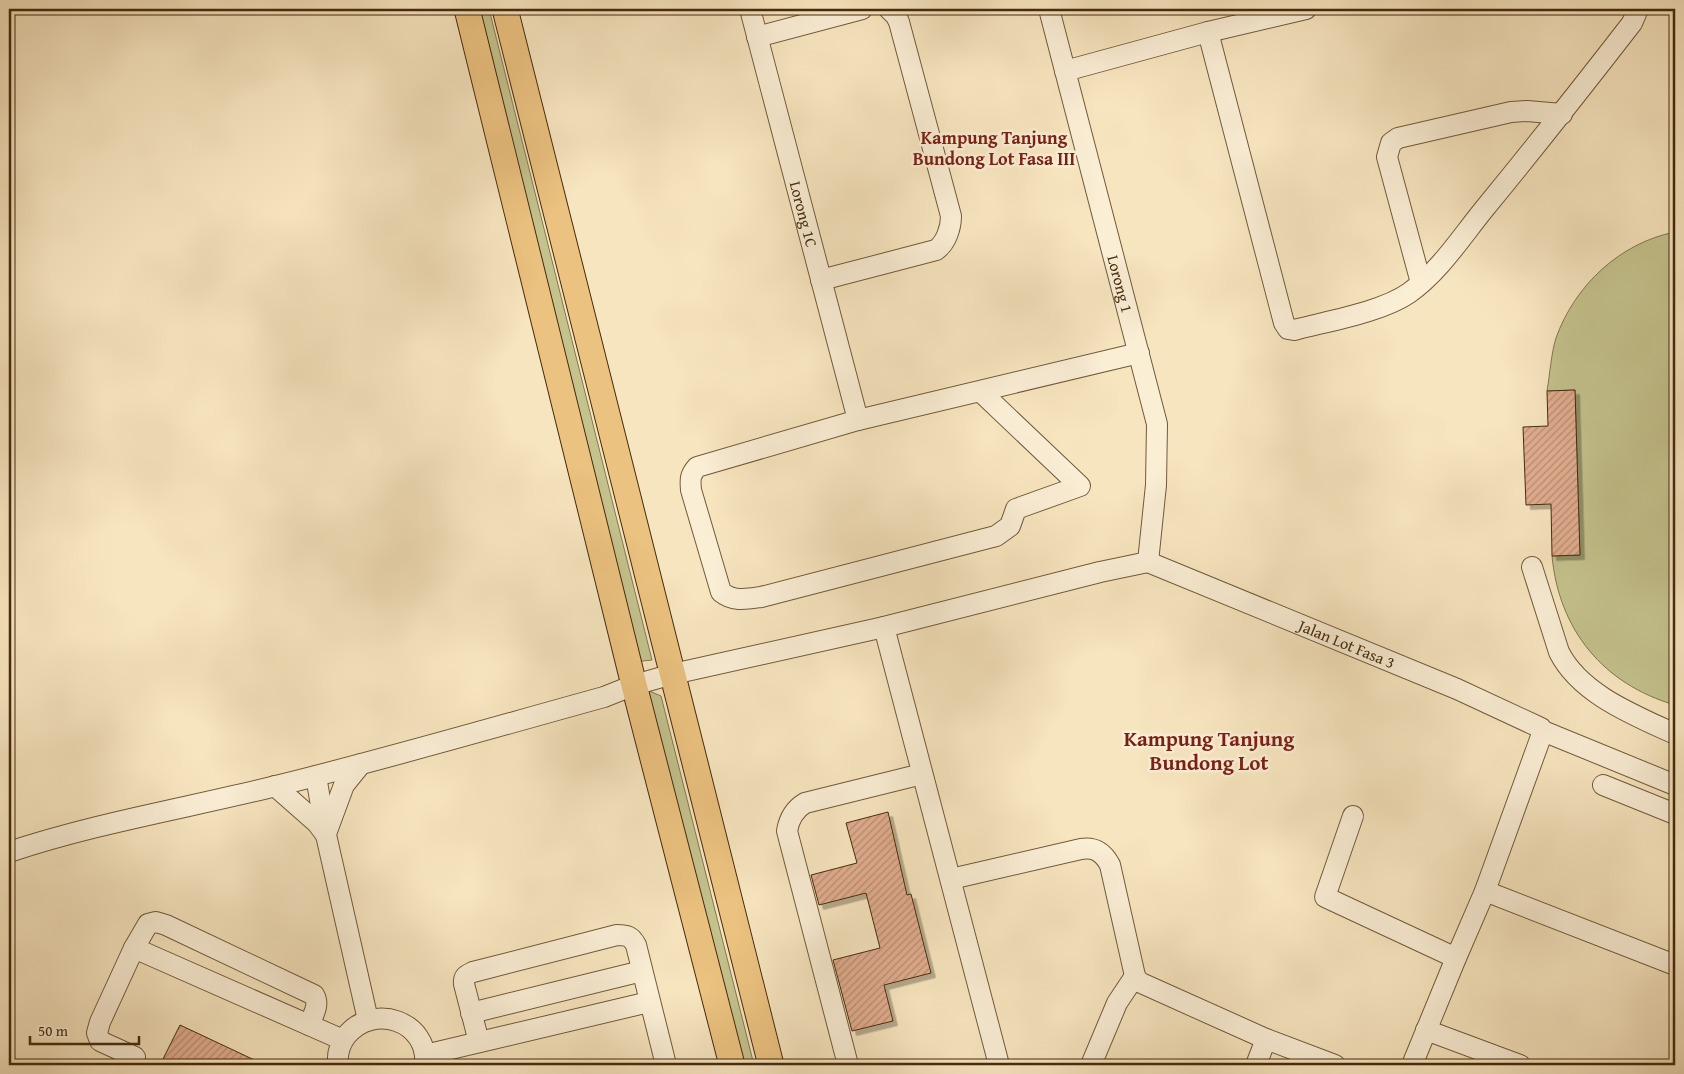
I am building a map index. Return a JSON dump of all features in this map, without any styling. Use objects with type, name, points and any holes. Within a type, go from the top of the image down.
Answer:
[{"type":"main road","points":[[467,9],[634,685],[732,1065]]},
{"type":"main road","points":[[505,9],[771,1065]]},
{"type":"street","name":"Lorong 1C","points":[[750,9],[858,420]]},
{"type":"street","points":[[757,36],[862,9]]},
{"type":"street","points":[[821,280],[936,250],[944,242],[950,227],[951,216],[899,22],[889,9]]},
{"type":"street","name":"Lorong 1","points":[[1049,9],[1157,424],[1156,485],[1148,562]]},
{"type":"street","points":[[1066,72],[1208,32],[1306,9]]},
{"type":"street","points":[[1208,32],[1286,327],[1294,330],[1381,307],[1409,293],[1421,283],[1445,257],[1562,114],[1632,23],[1638,9]]},
{"type":"street","points":[[1421,283],[1387,157],[1389,148],[1394,140],[1511,112],[1527,111],[1562,114]]},
{"type":"street","points":[[981,392],[1080,486],[1016,509],[1010,526],[996,536],[761,597],[741,599],[727,597],[721,592],[691,490],[690,478],[692,472],[697,467],[858,420],[1139,353]]},
{"type":"street","points":[[9,852],[50,838],[276,786],[361,764],[604,697],[634,685],[672,674],[884,627],[1100,572],[1148,562]]},
{"type":"street","name":"Jalan Lot Fasa 3","points":[[1148,562],[1458,689],[1544,731],[1675,785]]},
{"type":"street","points":[[1532,567],[1559,652],[1565,664],[1572,672],[1611,703],[1675,734]]},
{"type":"street","points":[[884,627],[999,1065]]},
{"type":"street","points":[[1412,1065],[1485,891],[1544,731]]},
{"type":"street","points":[[326,835],[344,785],[361,764]]},
{"type":"street","points":[[848,1065],[787,831],[788,825],[793,813],[805,803],[922,774]]},
{"type":"street","points":[[316,776],[326,835],[368,1020]]},
{"type":"street","points":[[1603,785],[1675,814]]},
{"type":"street","points":[[276,786],[317,823],[326,835]]},
{"type":"street","points":[[1353,816],[1325,897],[1456,958]]},
{"type":"street","points":[[951,879],[1080,849],[1090,848],[1098,850],[1110,865],[1134,976],[1139,982],[1266,1039],[1335,1065]]},
{"type":"street","points":[[1485,891],[1675,965]]},
{"type":"street","points":[[135,1057],[100,1041],[97,1033],[100,1022],[134,948],[148,924],[156,922],[314,995],[317,1005],[309,1025]]},
{"type":"street","points":[[479,1042],[464,984],[466,975],[617,935],[626,935],[633,938],[636,945],[666,1065]]},
{"type":"street","points":[[134,948],[343,1040]]},
{"type":"street","points":[[472,1013],[642,971]]},
{"type":"street","points":[[1091,1065],[1117,1003],[1134,976]]},
{"type":"street","points":[[338,1065],[339,1050],[343,1040],[351,1030],[368,1020],[380,1018],[394,1020],[407,1026],[417,1036],[424,1048],[425,1060],[479,1042],[649,1002]]},
{"type":"street","points":[[1426,1030],[1520,1065]]},
{"type":"street","points":[[1256,1065],[1266,1039]]},
{"type":"shaded area","points":[[470,9],[489,9],[652,660],[634,662]]},
{"type":"shaded area","points":[[1675,232],[1675,705],[1649,696],[1626,683],[1606,668],[1589,650],[1575,630],[1564,608],[1556,583],[1552,556],[1580,555],[1575,390],[1547,391],[1556,338],[1564,319],[1588,284],[1618,256],[1655,238]]},
{"type":"shaded area","points":[[640,687],[661,696],[754,1065],[734,1065]]},
{"type":"building","points":[[1575,390],[1580,555],[1552,556],[1551,504],[1526,505],[1523,427],[1548,426],[1547,391]]},
{"type":"building","points":[[888,812],[907,895],[911,894],[931,973],[884,985],[893,1021],[852,1031],[833,960],[880,948],[866,893],[819,905],[811,875],[857,863],[846,823]]},
{"type":"building","points":[[180,1025],[265,1065],[160,1065]]},
{"type":"district","name":"Kampung Tanjung Bundong Lot Fasa III","points":[[994,148]]},
{"type":"district","name":"Kampung Tanjung Bundong Lot","points":[[1209,751]]}]
